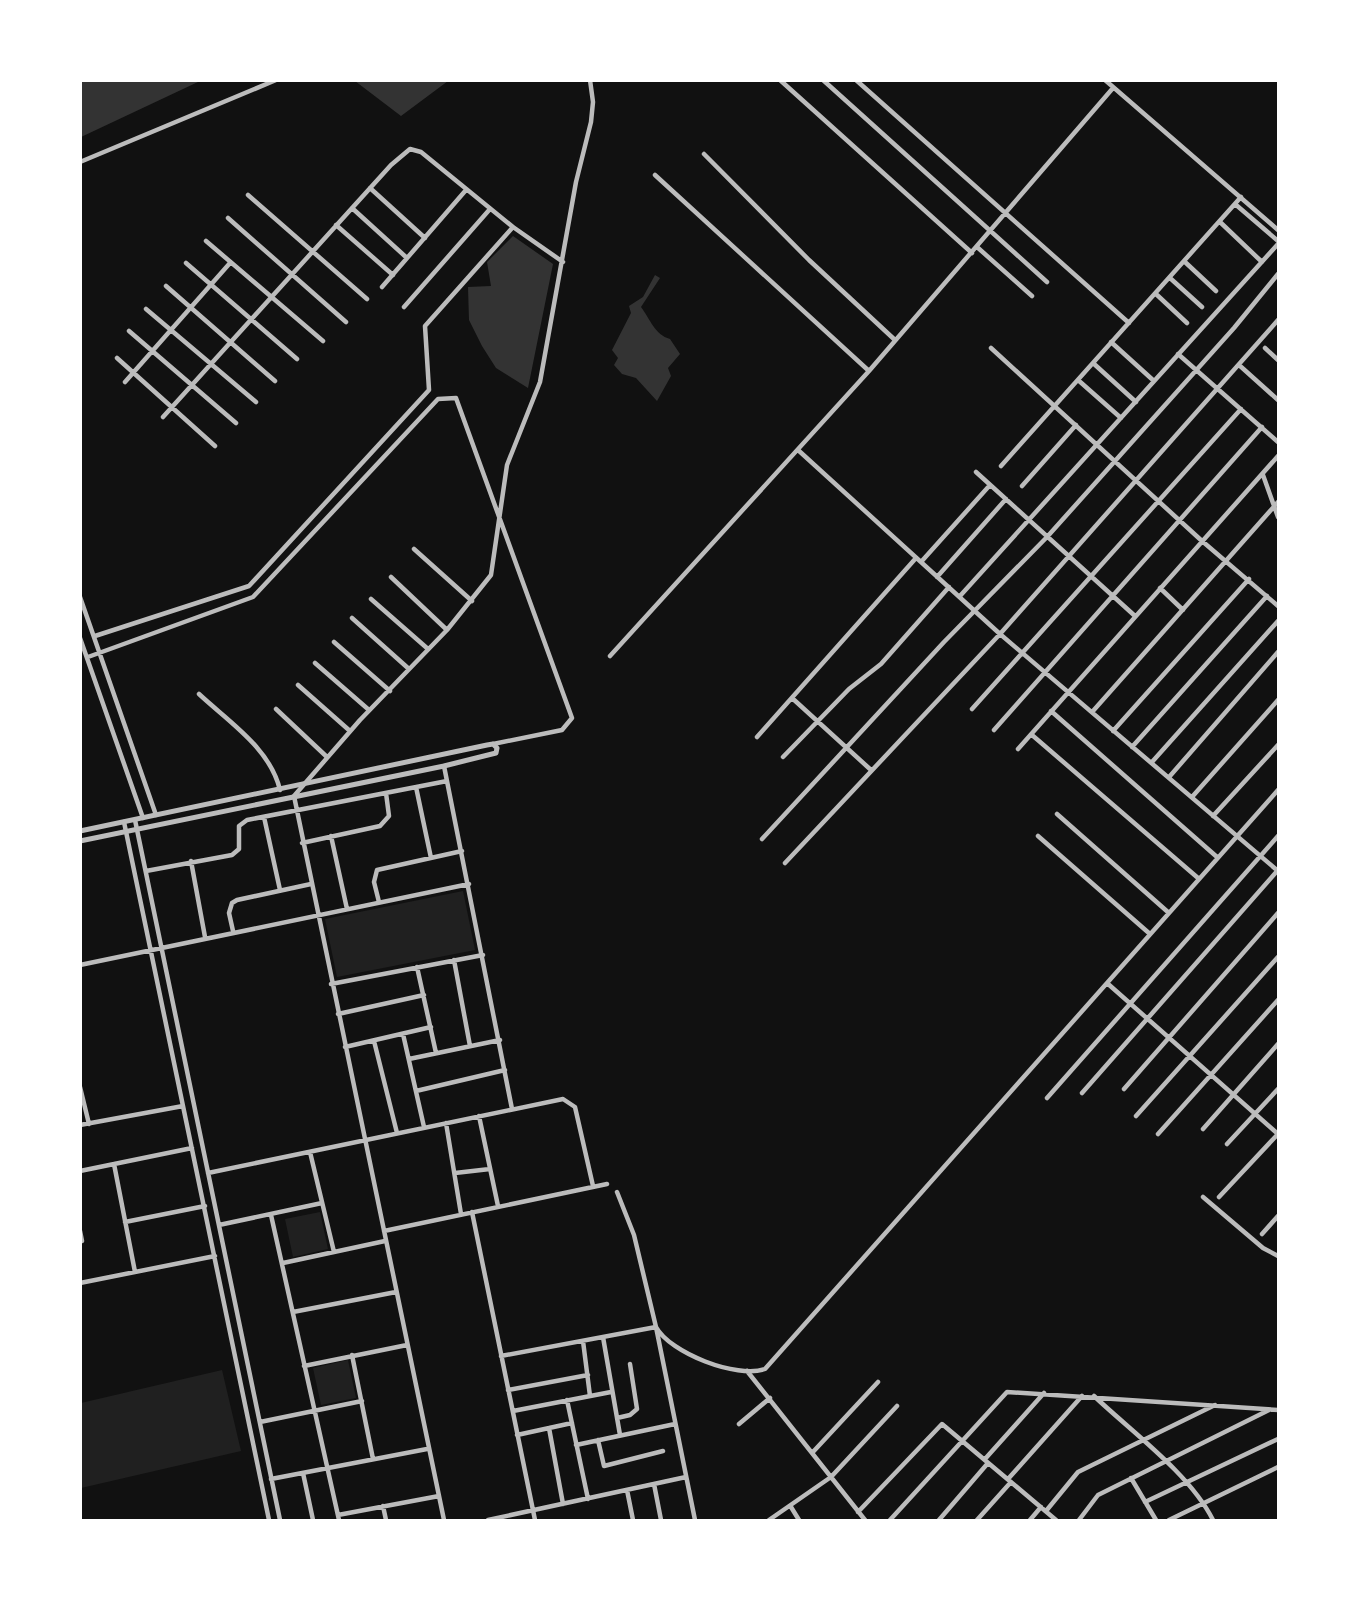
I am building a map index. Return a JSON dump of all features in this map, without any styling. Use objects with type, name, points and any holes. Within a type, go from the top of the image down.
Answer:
[{"type":"street","points":[[80,162],[276,80]]},
{"type":"street","points":[[444,1521],[363,1140],[294,796],[369,710],[447,630],[472,601],[494,567],[499,508],[507,465],[540,382],[576,182],[591,122],[593,102],[590,80]]},
{"type":"street","points":[[779,80],[972,253]]},
{"type":"street","points":[[823,80],[1047,282]]},
{"type":"street","points":[[856,80],[1129,323]]},
{"type":"street","points":[[1105,80],[1279,230]]},
{"type":"street","points":[[610,656],[869,371],[1113,88]]},
{"type":"street","points":[[163,416],[403,152],[415,149],[513,227],[563,262]]},
{"type":"street","points":[[704,154],[809,260],[895,340]]},
{"type":"street","points":[[655,176],[869,371]]},
{"type":"street","points":[[370,188],[425,238]]},
{"type":"street","points":[[382,287],[466,190]]},
{"type":"street","points":[[248,195],[366,299]]},
{"type":"street","points":[[1001,466],[1241,197]]},
{"type":"street","points":[[960,596],[1279,243],[1235,204]]},
{"type":"street","points":[[352,208],[407,258]]},
{"type":"street","points":[[404,307],[491,209]]},
{"type":"street","points":[[228,218],[346,322]]},
{"type":"street","points":[[1220,222],[1262,262]]},
{"type":"street","points":[[336,225],[393,275]]},
{"type":"street","points":[[95,636],[249,586],[429,390],[425,326],[513,227]]},
{"type":"street","points":[[206,242],[323,341]]},
{"type":"street","points":[[976,247],[1032,296]]},
{"type":"street","points":[[1185,261],[1216,291]]},
{"type":"street","points":[[186,263],[297,359]]},
{"type":"street","points":[[125,382],[230,263]]},
{"type":"street","points":[[762,839],[1047,537],[1279,274]]},
{"type":"street","points":[[1170,278],[1202,307]]},
{"type":"street","points":[[166,286],[275,382]]},
{"type":"street","points":[[1156,294],[1187,323]]},
{"type":"street","points":[[146,309],[256,402]]},
{"type":"street","points":[[785,863],[1000,634],[1279,320]]},
{"type":"street","points":[[129,331],[236,423]]},
{"type":"street","points":[[1111,342],[1154,381]]},
{"type":"street","points":[[991,348],[1137,478],[1202,541],[1279,606]]},
{"type":"street","points":[[1265,348],[1279,360]]},
{"type":"street","points":[[1178,354],[1279,442]]},
{"type":"street","points":[[117,358],[215,446]]},
{"type":"street","points":[[1093,363],[1136,402]]},
{"type":"street","points":[[1239,365],[1279,400]]},
{"type":"street","points":[[1078,380],[1121,418]]},
{"type":"street","points":[[80,831],[562,730],[572,718],[499,508],[456,398],[438,399],[253,597],[88,657]]},
{"type":"street","points":[[972,709],[1241,409]]},
{"type":"street","points":[[1021,485],[1076,425]]},
{"type":"street","points":[[994,730],[1262,427]]},
{"type":"street","points":[[798,450],[1000,634],[1278,870],[1082,1093]]},
{"type":"street","points":[[1018,749],[1279,456]]},
{"type":"street","points":[[976,472],[1135,616]]},
{"type":"street","points":[[1263,474],[1277,504],[1279,517]]},
{"type":"street","points":[[757,737],[990,485]]},
{"type":"street","points":[[937,577],[1006,499]]},
{"type":"street","points":[[1093,712],[1277,504]]},
{"type":"street","points":[[414,549],[472,601]]},
{"type":"street","points":[[391,577],[447,630]]},
{"type":"street","points":[[1113,731],[1249,579]]},
{"type":"street","points":[[783,757],[817,720],[881,664],[949,587]]},
{"type":"street","points":[[1160,588],[1183,610]]},
{"type":"street","points":[[1132,747],[1267,596]]},
{"type":"street","points":[[80,597],[156,815]]},
{"type":"street","points":[[371,599],[428,649]]},
{"type":"street","points":[[352,618],[409,669]]},
{"type":"street","points":[[1152,762],[1279,621]]},
{"type":"street","points":[[80,638],[143,818]]},
{"type":"street","points":[[334,642],[390,691]]},
{"type":"street","points":[[1170,776],[1279,652]]},
{"type":"street","points":[[315,663],[369,710]]},
{"type":"street","points":[[298,685],[350,732]]},
{"type":"street","points":[[198,694],[267,757],[276,772],[281,790]]},
{"type":"street","points":[[792,698],[871,770]]},
{"type":"street","points":[[1192,797],[1279,700]]},
{"type":"street","points":[[276,709],[327,757]]},
{"type":"street","points":[[1052,711],[1217,857]]},
{"type":"street","points":[[1032,734],[1198,878]]},
{"type":"street","points":[[80,841],[444,766],[496,753],[497,748],[493,744]]},
{"type":"street","points":[[1213,816],[1279,745]]},
{"type":"street","points":[[444,766],[484,955],[512,1109]]},
{"type":"street","points":[[146,872],[237,852],[242,823],[447,780]]},
{"type":"street","points":[[416,787],[431,858]]},
{"type":"street","points":[[656,1327],[670,1345],[686,1354],[747,1370],[758,1371],[771,1364],[979,1124],[1279,790]]},
{"type":"street","points":[[302,843],[380,825],[387,821],[386,793]]},
{"type":"street","points":[[1057,814],[1169,913]]},
{"type":"street","points":[[264,817],[280,890]]},
{"type":"street","points":[[135,820],[280,1521]]},
{"type":"street","points":[[124,822],[270,1521]]},
{"type":"street","points":[[331,836],[347,909]]},
{"type":"street","points":[[1038,836],[1150,934]]},
{"type":"street","points":[[1047,1098],[1279,836]]},
{"type":"street","points":[[379,902],[374,882],[377,870],[462,851]]},
{"type":"street","points":[[191,861],[205,937]]},
{"type":"street","points":[[233,932],[229,914],[232,903],[311,884]]},
{"type":"street","points":[[80,965],[151,948],[469,884]]},
{"type":"street","points":[[1124,1089],[1279,914]]},
{"type":"street","points":[[331,984],[484,955]]},
{"type":"street","points":[[1136,1116],[1279,957]]},
{"type":"street","points":[[454,960],[470,1046]]},
{"type":"street","points":[[417,967],[436,1053]]},
{"type":"street","points":[[1107,984],[1278,1134],[1219,1197]]},
{"type":"street","points":[[338,1014],[424,995]]},
{"type":"street","points":[[1158,1134],[1279,1000]]},
{"type":"street","points":[[345,1047],[431,1027]]},
{"type":"street","points":[[403,1034],[424,1128]]},
{"type":"street","points":[[409,1059],[500,1040]]},
{"type":"street","points":[[374,1041],[397,1133]]},
{"type":"street","points":[[1203,1129],[1279,1044]]},
{"type":"street","points":[[416,1091],[505,1070]]},
{"type":"street","points":[[80,1087],[89,1124]]},
{"type":"street","points":[[1227,1144],[1279,1089]]},
{"type":"street","points":[[208,1173],[564,1099],[575,1107],[593,1186]]},
{"type":"street","points":[[80,1125],[183,1106]]},
{"type":"street","points":[[479,1116],[498,1206]]},
{"type":"street","points":[[187,1125],[198,1123]]},
{"type":"street","points":[[446,1123],[461,1214]]},
{"type":"street","points":[[80,1171],[192,1148]]},
{"type":"street","points":[[310,1152],[334,1252]]},
{"type":"street","points":[[114,1164],[135,1272]]},
{"type":"street","points":[[455,1173],[490,1169]]},
{"type":"street","points":[[384,1231],[607,1184]]},
{"type":"street","points":[[617,1192],[634,1235],[656,1327],[695,1521]]},
{"type":"street","points":[[1203,1197],[1263,1248],[1279,1256]]},
{"type":"street","points":[[219,1225],[322,1203]]},
{"type":"street","points":[[125,1222],[205,1206]]},
{"type":"street","points":[[472,1212],[535,1521]]},
{"type":"street","points":[[271,1215],[339,1518],[383,1506],[439,1496]]},
{"type":"street","points":[[1262,1234],[1279,1216]]},
{"type":"street","points":[[80,1231],[82,1241]]},
{"type":"street","points":[[283,1263],[385,1241]]},
{"type":"street","points":[[80,1283],[215,1256]]},
{"type":"street","points":[[292,1312],[396,1292]]},
{"type":"street","points":[[502,1356],[656,1327]]},
{"type":"street","points":[[603,1337],[620,1435]]},
{"type":"street","points":[[583,1341],[590,1396]]},
{"type":"street","points":[[304,1366],[407,1345]]},
{"type":"street","points":[[352,1355],[373,1459]]},
{"type":"street","points":[[617,1418],[630,1415],[637,1409],[629,1364]]},
{"type":"street","points":[[747,1370],[865,1521]]},
{"type":"street","points":[[508,1390],[588,1375]]},
{"type":"street","points":[[812,1453],[878,1381]]},
{"type":"street","points":[[513,1411],[611,1392]]},
{"type":"street","points":[[890,1521],[1007,1392],[1045,1392],[1279,1410]]},
{"type":"street","points":[[939,1521],[1045,1392]]},
{"type":"street","points":[[977,1521],[1083,1395]]},
{"type":"street","points":[[1094,1396],[1186,1484],[1205,1504],[1213,1521]]},
{"type":"street","points":[[739,1424],[770,1398]]},
{"type":"street","points":[[567,1400],[587,1499]]},
{"type":"street","points":[[260,1422],[362,1401]]},
{"type":"street","points":[[1030,1521],[1078,1472],[1215,1405]]},
{"type":"street","points":[[769,1521],[831,1477],[897,1406]]},
{"type":"street","points":[[1079,1521],[1098,1495],[1271,1409]]},
{"type":"street","points":[[517,1435],[572,1423]]},
{"type":"street","points":[[576,1445],[676,1424]]},
{"type":"street","points":[[858,1512],[937,1426],[946,1424],[1056,1521]]},
{"type":"street","points":[[549,1427],[563,1504]]},
{"type":"street","points":[[1145,1502],[1279,1439]]},
{"type":"street","points":[[598,1440],[604,1466],[663,1451]]},
{"type":"street","points":[[271,1479],[427,1449]]},
{"type":"street","points":[[1169,1521],[1279,1467]]},
{"type":"street","points":[[303,1473],[313,1521]]},
{"type":"street","points":[[488,1521],[687,1477]]},
{"type":"street","points":[[1131,1478],[1156,1521]]},
{"type":"street","points":[[654,1484],[662,1521]]},
{"type":"street","points":[[627,1490],[633,1521]]},
{"type":"street","points":[[383,1506],[386,1521]]},
{"type":"street","points":[[791,1507],[799,1521]]},
{"type":"shaded area","points":[[81,80],[200,80],[200,81],[81,137]]},
{"type":"shaded area","points":[[355,81],[448,81],[401,116]]},
{"type":"shaded area","points":[[513,236],[553,264],[528,388],[496,368],[469,320],[468,287],[491,286],[487,262]]},
{"type":"shaded area","points":[[655,275],[660,278],[641,307],[657,330],[670,339],[680,354],[668,368],[671,376],[657,401],[636,378],[622,374],[614,365],[618,358],[612,350],[631,313],[629,306],[643,297]]},
{"type":"shaded area","points":[[463,891],[475,950],[337,977],[325,919]]},
{"type":"shaded area","points":[[320,1212],[328,1249],[293,1257],[285,1219]]},
{"type":"shaded area","points":[[348,1360],[356,1398],[321,1405],[313,1368]]},
{"type":"shaded area","points":[[222,1370],[241,1451],[81,1488],[81,1403]]}]
